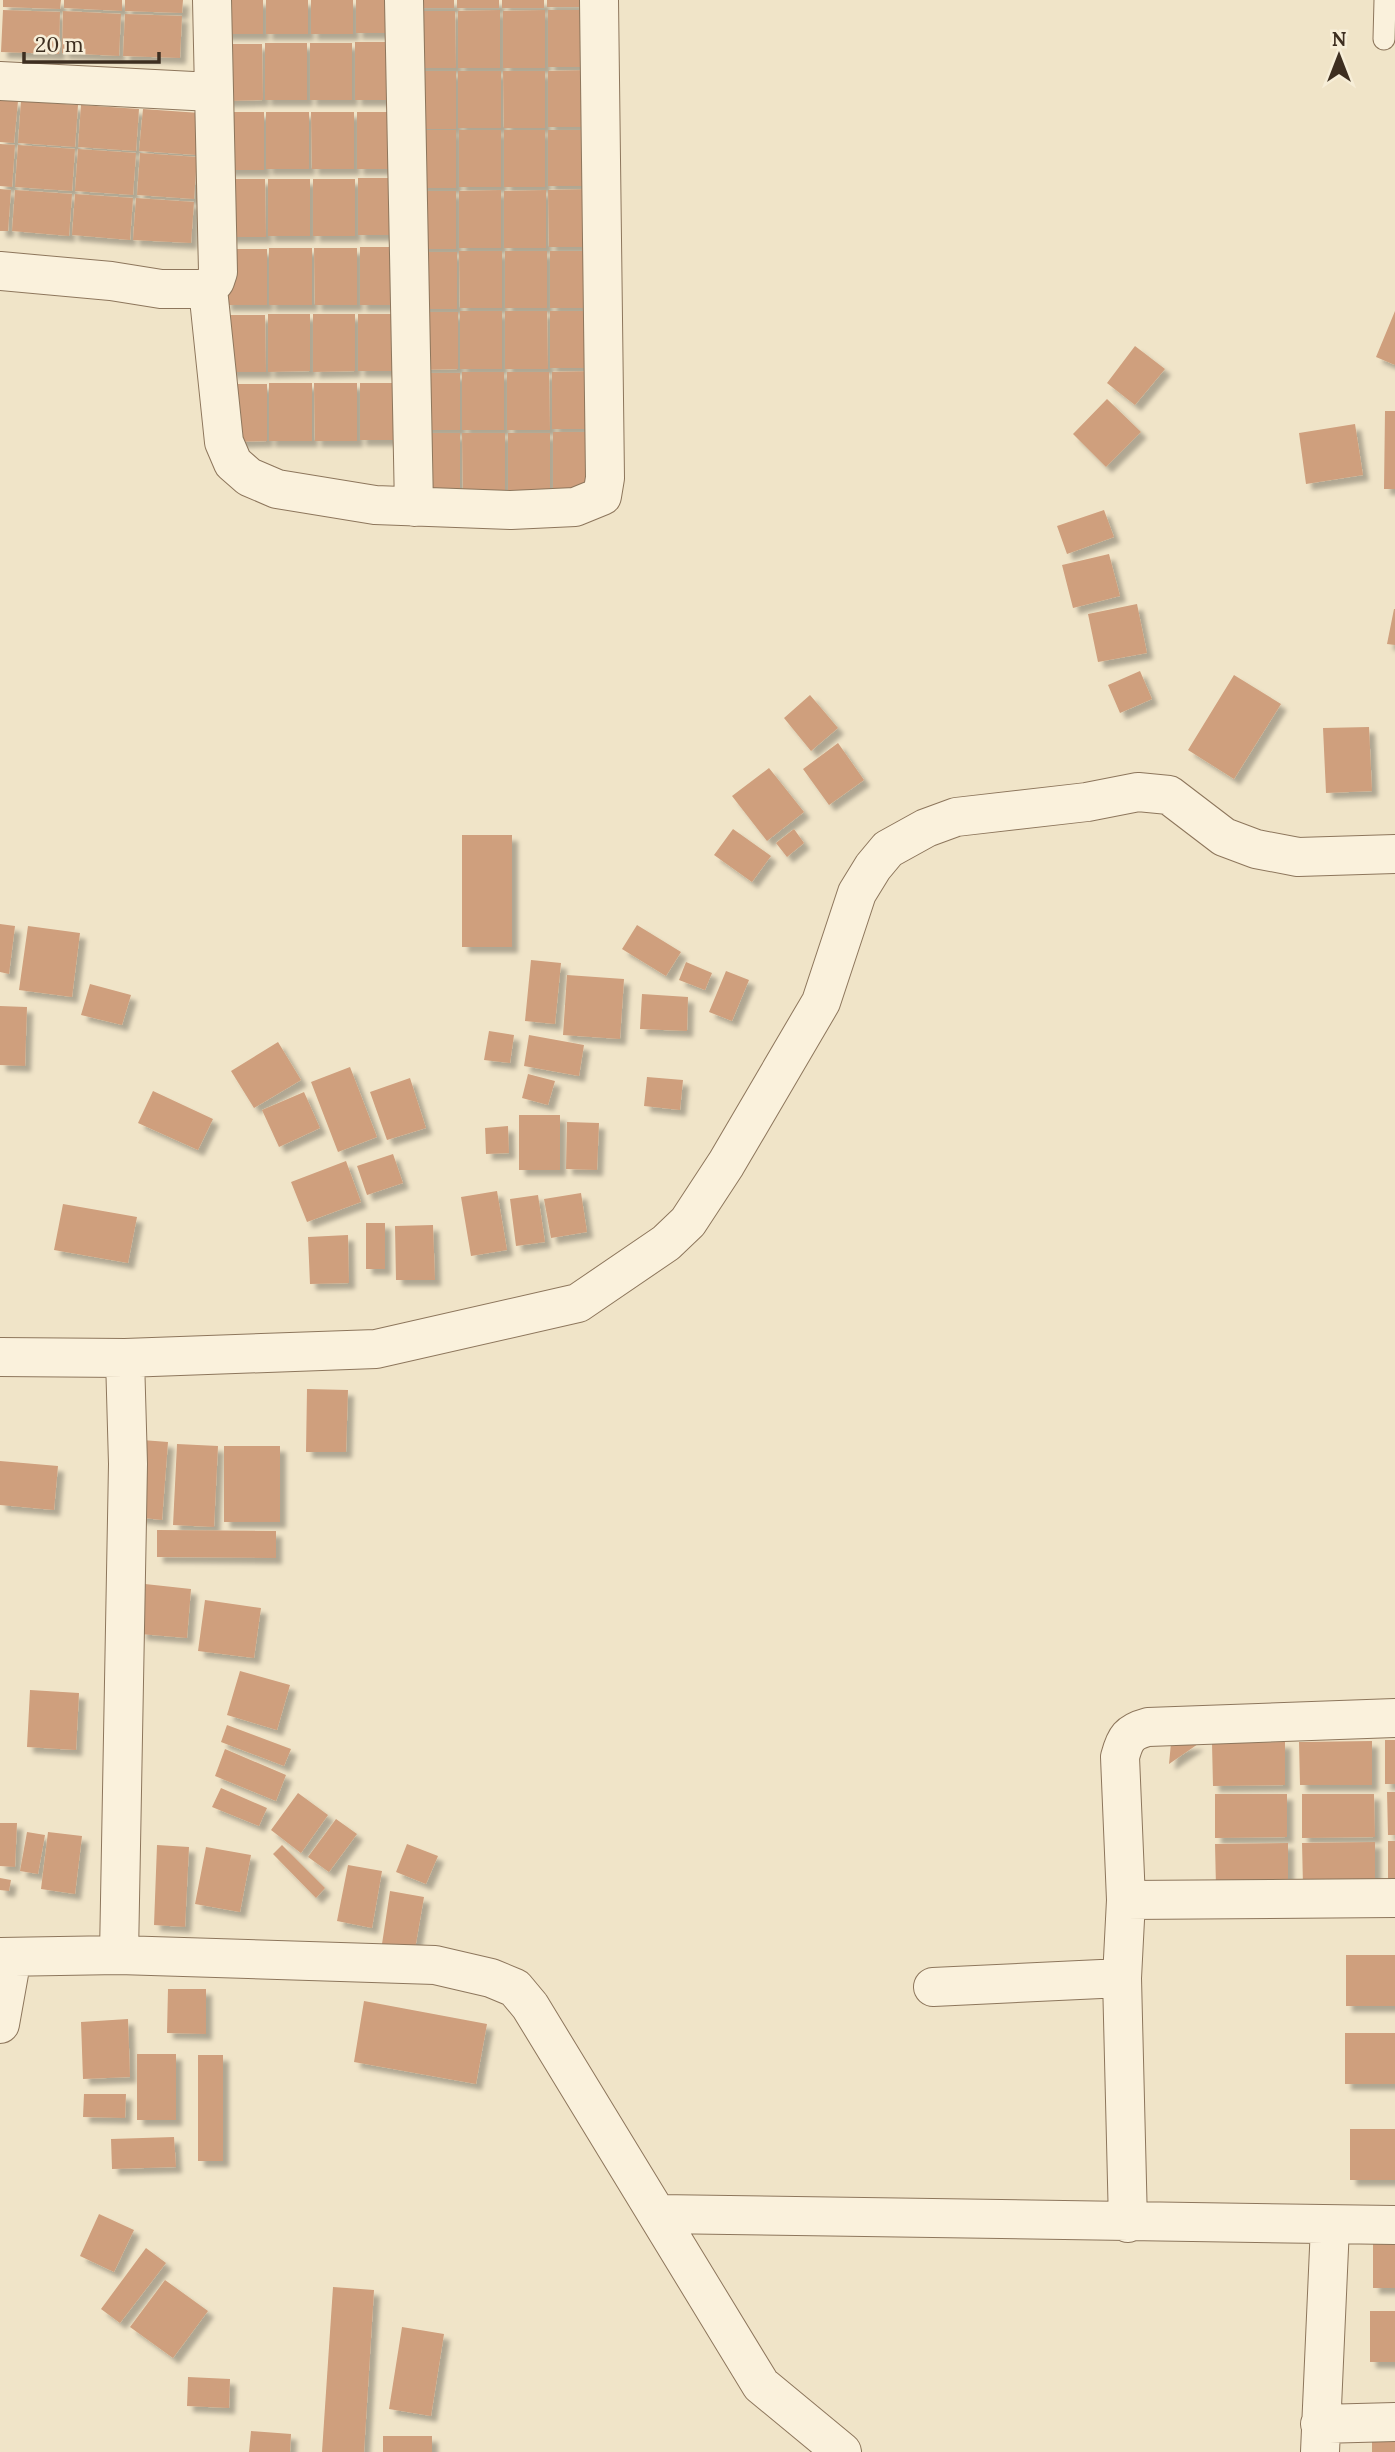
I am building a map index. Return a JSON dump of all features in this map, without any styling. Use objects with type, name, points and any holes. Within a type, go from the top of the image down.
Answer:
[{"type":"street","points":[[212,0],[218,272],[208,289],[223,442],[233,463],[249,477],[277,489],[375,505],[511,510],[575,508],[602,496],[605,489],[599,0]]},
{"type":"street","points":[[404,0],[414,507]]},
{"type":"street","points":[[0,80],[212,92]]},
{"type":"street","points":[[0,271],[111,281],[161,289],[208,289]]},
{"type":"street","points":[[0,1357],[125,1358],[376,1349],[578,1303],[666,1243],[688,1222],[726,1164],[821,1002],[857,893],[873,867],[888,849],[926,828],[956,817],[1087,802],[1138,792],[1169,795],[1224,837],[1256,849],[1298,857],[1395,854]]},
{"type":"street","points":[[120,1955],[128,1464],[125,1358]]},
{"type":"street","points":[[1128,2223],[1122,1978],[1126,1900],[1120,1757],[1124,1740],[1133,1731],[1167,1726],[1395,1718]]},
{"type":"street","points":[[1126,1900],[1395,1898]]},
{"type":"street","points":[[0,2024],[6,1957],[120,1955],[435,1965],[491,1978],[515,1988],[530,2006],[659,2214],[761,2385],[842,2452]]},
{"type":"street","points":[[933,1987],[1122,1978]]},
{"type":"street","points":[[659,2214],[1395,2225]]},
{"type":"street","points":[[1330,2226],[1320,2438],[1395,2422]]},
{"type":"lane","points":[[1384,39],[1385,0]]},
{"type":"building","points":[[3,0],[61,0],[60,9],[3,7]]},
{"type":"building","points":[[64,0],[122,0],[122,11],[64,8]]},
{"type":"building","points":[[125,0],[183,0],[182,13],[125,11]]},
{"type":"building","points":[[221,0],[263,0],[263,34],[221,34]]},
{"type":"building","points":[[266,0],[308,0],[308,34],[266,34]]},
{"type":"building","points":[[311,0],[353,0],[353,34],[311,34]]},
{"type":"building","points":[[356,0],[398,0],[398,33],[356,33]]},
{"type":"building","points":[[412,0],[454,0],[454,8],[412,8]]},
{"type":"building","points":[[457,0],[499,0],[499,8],[457,8]]},
{"type":"building","points":[[502,0],[544,0],[544,8],[502,8]]},
{"type":"building","points":[[547,0],[589,0],[589,7],[547,7]]},
{"type":"building","points":[[3,10],[60,12],[59,54],[1,52]]},
{"type":"building","points":[[500,10],[500,68],[458,68],[458,11]]},
{"type":"building","points":[[545,10],[545,68],[503,68],[503,11]]},
{"type":"building","points":[[548,10],[590,10],[590,67],[548,67]]},
{"type":"building","points":[[63,11],[121,14],[119,56],[62,53]]},
{"type":"building","points":[[413,11],[455,11],[456,68],[413,68]]},
{"type":"building","points":[[125,14],[182,16],[180,58],[123,56]]},
{"type":"building","points":[[355,42],[397,42],[398,100],[355,100]]},
{"type":"building","points":[[265,43],[307,43],[307,100],[265,100]]},
{"type":"building","points":[[310,43],[352,43],[352,100],[310,100]]},
{"type":"building","points":[[221,44],[262,44],[263,100],[221,101]]},
{"type":"building","points":[[590,70],[590,127],[548,127],[548,71]]},
{"type":"building","points":[[414,71],[456,71],[456,129],[414,129]]},
{"type":"building","points":[[458,71],[501,71],[501,128],[458,128]]},
{"type":"building","points":[[503,71],[545,71],[545,128],[504,128]]},
{"type":"building","points":[[0,100],[18,101],[14,143],[0,142]]},
{"type":"building","points":[[21,101],[78,105],[75,147],[18,143]]},
{"type":"building","points":[[81,105],[139,109],[136,151],[78,147]]},
{"type":"building","points":[[143,109],[200,113],[197,155],[139,151]]},
{"type":"building","points":[[222,112],[264,112],[264,170],[222,170]]},
{"type":"building","points":[[266,112],[309,112],[309,169],[266,169]]},
{"type":"building","points":[[311,112],[354,112],[354,169],[312,169]]},
{"type":"building","points":[[357,112],[399,112],[399,169],[357,169]]},
{"type":"building","points":[[414,130],[456,130],[456,188],[414,188]]},
{"type":"building","points":[[459,130],[501,130],[501,187],[459,187]]},
{"type":"building","points":[[504,130],[545,130],[545,187],[504,187]]},
{"type":"building","points":[[548,130],[590,130],[590,186],[548,186]]},
{"type":"building","points":[[0,144],[15,145],[12,187],[0,186]]},
{"type":"building","points":[[18,145],[75,149],[72,191],[15,187]]},
{"type":"building","points":[[78,149],[136,153],[133,195],[75,191]]},
{"type":"building","points":[[140,153],[197,157],[194,199],[137,195]]},
{"type":"building","points":[[358,178],[400,178],[401,235],[358,235]]},
{"type":"building","points":[[224,179],[265,179],[266,237],[224,237]]},
{"type":"building","points":[[268,179],[310,179],[310,236],[268,236]]},
{"type":"building","points":[[313,179],[355,179],[355,236],[313,236]]},
{"type":"building","points":[[0,189],[11,190],[8,231],[0,231]]},
{"type":"building","points":[[591,189],[591,247],[549,247],[548,190]]},
{"type":"building","points":[[15,190],[72,194],[69,236],[12,231]]},
{"type":"building","points":[[501,190],[501,248],[459,248],[459,191]]},
{"type":"building","points":[[546,190],[546,248],[504,248],[504,191]]},
{"type":"building","points":[[414,191],[456,191],[456,249],[414,249]]},
{"type":"building","points":[[75,194],[133,198],[130,240],[72,235]]},
{"type":"building","points":[[136,198],[194,202],[191,243],[133,240]]},
{"type":"building","points":[[360,247],[402,247],[402,305],[360,305]]},
{"type":"building","points":[[269,248],[312,248],[312,305],[269,305]]},
{"type":"building","points":[[314,248],[357,248],[357,305],[315,305]]},
{"type":"building","points":[[225,249],[267,249],[267,305],[225,305]]},
{"type":"building","points":[[459,251],[502,251],[502,308],[460,308]]},
{"type":"building","points":[[505,251],[547,251],[547,308],[505,308]]},
{"type":"building","points":[[550,251],[592,251],[592,308],[550,308]]},
{"type":"building","points":[[415,252],[457,252],[457,309],[415,309]]},
{"type":"building","points":[[460,311],[502,311],[502,369],[460,369]]},
{"type":"building","points":[[505,311],[547,311],[548,369],[505,369]]},
{"type":"building","points":[[550,311],[593,311],[593,368],[550,368]]},
{"type":"building","points":[[1395,311],[1395,365],[1376,357]]},
{"type":"building","points":[[415,312],[458,312],[458,369],[415,370]]},
{"type":"building","points":[[268,314],[310,314],[310,371],[268,372]]},
{"type":"building","points":[[313,314],[355,314],[355,371],[313,372]]},
{"type":"building","points":[[358,314],[400,314],[401,371],[358,371]]},
{"type":"building","points":[[224,315],[265,315],[266,372],[224,372]]},
{"type":"building","points":[[1135,346],[1165,369],[1135,405],[1107,383]]},
{"type":"building","points":[[595,371],[595,429],[552,429],[552,372]]},
{"type":"building","points":[[462,372],[504,372],[504,430],[462,430]]},
{"type":"building","points":[[507,372],[549,372],[550,430],[507,430]]},
{"type":"building","points":[[417,373],[460,373],[460,430],[418,430]]},
{"type":"building","points":[[269,383],[312,383],[312,441],[269,441]]},
{"type":"building","points":[[314,383],[357,383],[357,441],[315,441]]},
{"type":"building","points":[[360,383],[402,383],[402,440],[360,440]]},
{"type":"building","points":[[225,384],[267,384],[267,441],[225,442]]},
{"type":"building","points":[[1107,399],[1141,432],[1106,467],[1073,434]]},
{"type":"building","points":[[1385,411],[1395,411],[1395,489],[1384,489]]},
{"type":"building","points":[[1355,424],[1363,475],[1306,484],[1299,433]]},
{"type":"building","points":[[553,432],[595,432],[595,489],[553,489]]},
{"type":"building","points":[[418,433],[460,433],[460,490],[418,490]]},
{"type":"building","points":[[462,433],[505,433],[505,490],[463,490]]},
{"type":"building","points":[[508,433],[550,433],[550,490],[508,490]]},
{"type":"building","points":[[1104,510],[1114,537],[1067,554],[1057,526]]},
{"type":"building","points":[[1109,554],[1120,596],[1073,608],[1062,565]]},
{"type":"building","points":[[1137,604],[1147,653],[1098,662],[1088,614]]},
{"type":"building","points":[[1395,609],[1395,645],[1387,644]]},
{"type":"building","points":[[1140,671],[1152,699],[1120,713],[1108,685]]},
{"type":"building","points":[[1234,675],[1281,704],[1234,779],[1188,750]]},
{"type":"building","points":[[810,695],[838,728],[811,751],[784,718]]},
{"type":"building","points":[[1369,727],[1372,791],[1326,793],[1323,728]]},
{"type":"building","points":[[838,743],[864,780],[829,805],[803,769]]},
{"type":"building","points":[[769,768],[804,812],[767,841],[732,796]]},
{"type":"building","points":[[733,829],[771,856],[752,882],[714,855]]},
{"type":"building","points":[[794,829],[804,843],[787,857],[776,843]]},
{"type":"building","points":[[462,835],[512,835],[512,947],[462,947]]},
{"type":"building","points":[[0,924],[15,926],[9,974],[0,972]]},
{"type":"building","points":[[637,925],[681,952],[666,976],[622,949]]},
{"type":"building","points":[[28,926],[80,933],[72,997],[19,990]]},
{"type":"building","points":[[531,960],[561,963],[555,1024],[525,1021]]},
{"type":"building","points":[[686,962],[712,973],[705,990],[679,980]]},
{"type":"building","points":[[726,971],[749,980],[732,1021],[709,1012]]},
{"type":"building","points":[[567,975],[624,979],[620,1039],[563,1035]]},
{"type":"building","points":[[90,984],[131,995],[122,1025],[81,1015]]},
{"type":"building","points":[[642,994],[688,997],[687,1031],[640,1029]]},
{"type":"building","points":[[0,1006],[27,1007],[25,1066],[0,1065]]},
{"type":"building","points":[[489,1031],[514,1035],[510,1063],[484,1060]]},
{"type":"building","points":[[529,1035],[584,1045],[579,1076],[524,1066]]},
{"type":"building","points":[[278,1042],[301,1080],[254,1108],[231,1071]]},
{"type":"building","points":[[350,1067],[377,1137],[338,1152],[311,1082]]},
{"type":"building","points":[[528,1074],[555,1081],[548,1105],[522,1098]]},
{"type":"building","points":[[647,1077],[683,1080],[680,1110],[644,1106]]},
{"type":"building","points":[[410,1078],[426,1128],[387,1140],[370,1092]]},
{"type":"building","points":[[153,1091],[213,1119],[198,1150],[138,1123]]},
{"type":"building","points":[[304,1092],[320,1128],[279,1147],[262,1110]]},
{"type":"building","points":[[519,1115],[560,1115],[560,1170],[519,1170]]},
{"type":"building","points":[[567,1122],[599,1123],[597,1170],[566,1169]]},
{"type":"building","points":[[508,1126],[509,1153],[486,1154],[485,1128]]},
{"type":"building","points":[[393,1154],[403,1183],[367,1195],[357,1166]]},
{"type":"building","points":[[346,1161],[361,1202],[307,1222],[291,1182]]},
{"type":"building","points":[[497,1191],[507,1250],[471,1256],[461,1197]]},
{"type":"building","points":[[581,1193],[587,1232],[551,1238],[544,1199]]},
{"type":"building","points":[[538,1195],[545,1242],[516,1246],[510,1199]]},
{"type":"building","points":[[63,1204],[137,1217],[128,1263],[54,1250]]},
{"type":"building","points":[[366,1223],[385,1223],[385,1269],[366,1269]]},
{"type":"building","points":[[433,1225],[435,1280],[396,1280],[395,1226]]},
{"type":"building","points":[[348,1235],[349,1283],[310,1284],[308,1237]]},
{"type":"building","points":[[307,1389],[348,1390],[346,1452],[306,1452]]},
{"type":"building","points":[[142,1440],[168,1442],[162,1520],[135,1517]]},
{"type":"building","points":[[177,1444],[218,1446],[214,1527],[173,1525]]},
{"type":"building","points":[[224,1446],[280,1446],[280,1522],[224,1522]]},
{"type":"building","points":[[0,1461],[58,1466],[54,1510],[0,1505]]},
{"type":"building","points":[[157,1530],[276,1531],[276,1558],[157,1557]]},
{"type":"building","points":[[145,1584],[191,1589],[187,1638],[140,1634]]},
{"type":"building","points":[[205,1600],[261,1608],[254,1658],[198,1651]]},
{"type":"building","points":[[240,1671],[290,1685],[277,1730],[227,1715]]},
{"type":"building","points":[[30,1690],[79,1693],[76,1750],[27,1747]]},
{"type":"building","points":[[227,1725],[291,1749],[284,1766],[221,1742]]},
{"type":"building","points":[[1385,1740],[1395,1740],[1395,1784],[1385,1784]]},
{"type":"building","points":[[1372,1741],[1372,1785],[1300,1785],[1299,1742]]},
{"type":"building","points":[[1285,1742],[1285,1785],[1213,1786],[1212,1743]]},
{"type":"building","points":[[1171,1743],[1198,1744],[1169,1764]]},
{"type":"building","points":[[225,1749],[286,1775],[276,1801],[215,1776]]},
{"type":"building","points":[[221,1788],[267,1808],[259,1826],[212,1807]]},
{"type":"building","points":[[1387,1792],[1395,1792],[1395,1835],[1388,1835]]},
{"type":"building","points":[[298,1793],[328,1815],[301,1853],[271,1830]]},
{"type":"building","points":[[1215,1794],[1287,1794],[1287,1837],[1215,1838]]},
{"type":"building","points":[[1302,1794],[1374,1794],[1375,1837],[1302,1838]]},
{"type":"building","points":[[336,1819],[357,1834],[329,1872],[308,1857]]},
{"type":"building","points":[[0,1823],[17,1823],[15,1867],[0,1866]]},
{"type":"building","points":[[27,1832],[45,1835],[38,1874],[20,1871]]},
{"type":"building","points":[[48,1832],[82,1836],[75,1894],[41,1889]]},
{"type":"building","points":[[1388,1841],[1395,1841],[1395,1885],[1388,1885]]},
{"type":"building","points":[[1375,1842],[1375,1886],[1303,1886],[1302,1843]]},
{"type":"building","points":[[1288,1843],[1288,1886],[1216,1887],[1215,1844]]},
{"type":"building","points":[[407,1844],[438,1856],[426,1884],[396,1872]]},
{"type":"building","points":[[157,1845],[189,1847],[185,1927],[154,1925]]},
{"type":"building","points":[[282,1845],[325,1888],[316,1898],[273,1854]]},
{"type":"building","points":[[206,1847],[251,1855],[240,1912],[195,1904]]},
{"type":"building","points":[[348,1865],[382,1871],[372,1928],[337,1921]]},
{"type":"building","points":[[0,1878],[11,1880],[9,1891],[0,1890]]},
{"type":"building","points":[[390,1891],[424,1897],[415,1949],[382,1944]]},
{"type":"building","points":[[1346,1955],[1395,1955],[1395,2006],[1346,2006]]},
{"type":"building","points":[[168,1989],[206,1989],[206,2034],[167,2033]]},
{"type":"building","points":[[364,2001],[487,2024],[476,2084],[354,2062]]},
{"type":"building","points":[[128,2019],[130,2077],[83,2079],[81,2022]]},
{"type":"building","points":[[1345,2033],[1395,2033],[1395,2084],[1345,2084]]},
{"type":"building","points":[[137,2054],[176,2054],[176,2120],[137,2120]]},
{"type":"building","points":[[198,2055],[223,2055],[223,2161],[198,2161]]},
{"type":"building","points":[[84,2094],[126,2094],[125,2118],[83,2117]]},
{"type":"building","points":[[1350,2129],[1395,2129],[1395,2180],[1350,2180]]},
{"type":"building","points":[[174,2137],[176,2167],[112,2169],[111,2139]]},
{"type":"building","points":[[99,2214],[134,2230],[114,2272],[80,2256]]},
{"type":"building","points":[[1373,2236],[1395,2236],[1395,2288],[1373,2288]]},
{"type":"building","points":[[146,2248],[166,2263],[120,2323],[101,2309]]},
{"type":"building","points":[[165,2280],[208,2311],[173,2358],[130,2327]]},
{"type":"building","points":[[333,2287],[374,2290],[364,2452],[322,2452]]},
{"type":"building","points":[[1370,2311],[1395,2311],[1395,2362],[1370,2362]]},
{"type":"building","points":[[402,2327],[444,2334],[431,2416],[389,2409]]},
{"type":"building","points":[[188,2377],[230,2379],[229,2408],[187,2406]]},
{"type":"building","points":[[251,2431],[291,2434],[290,2452],[249,2452]]},
{"type":"building","points":[[1372,2431],[1395,2431],[1395,2452],[1372,2452]]},
{"type":"building","points":[[383,2436],[432,2436],[432,2452],[383,2452]]}]
